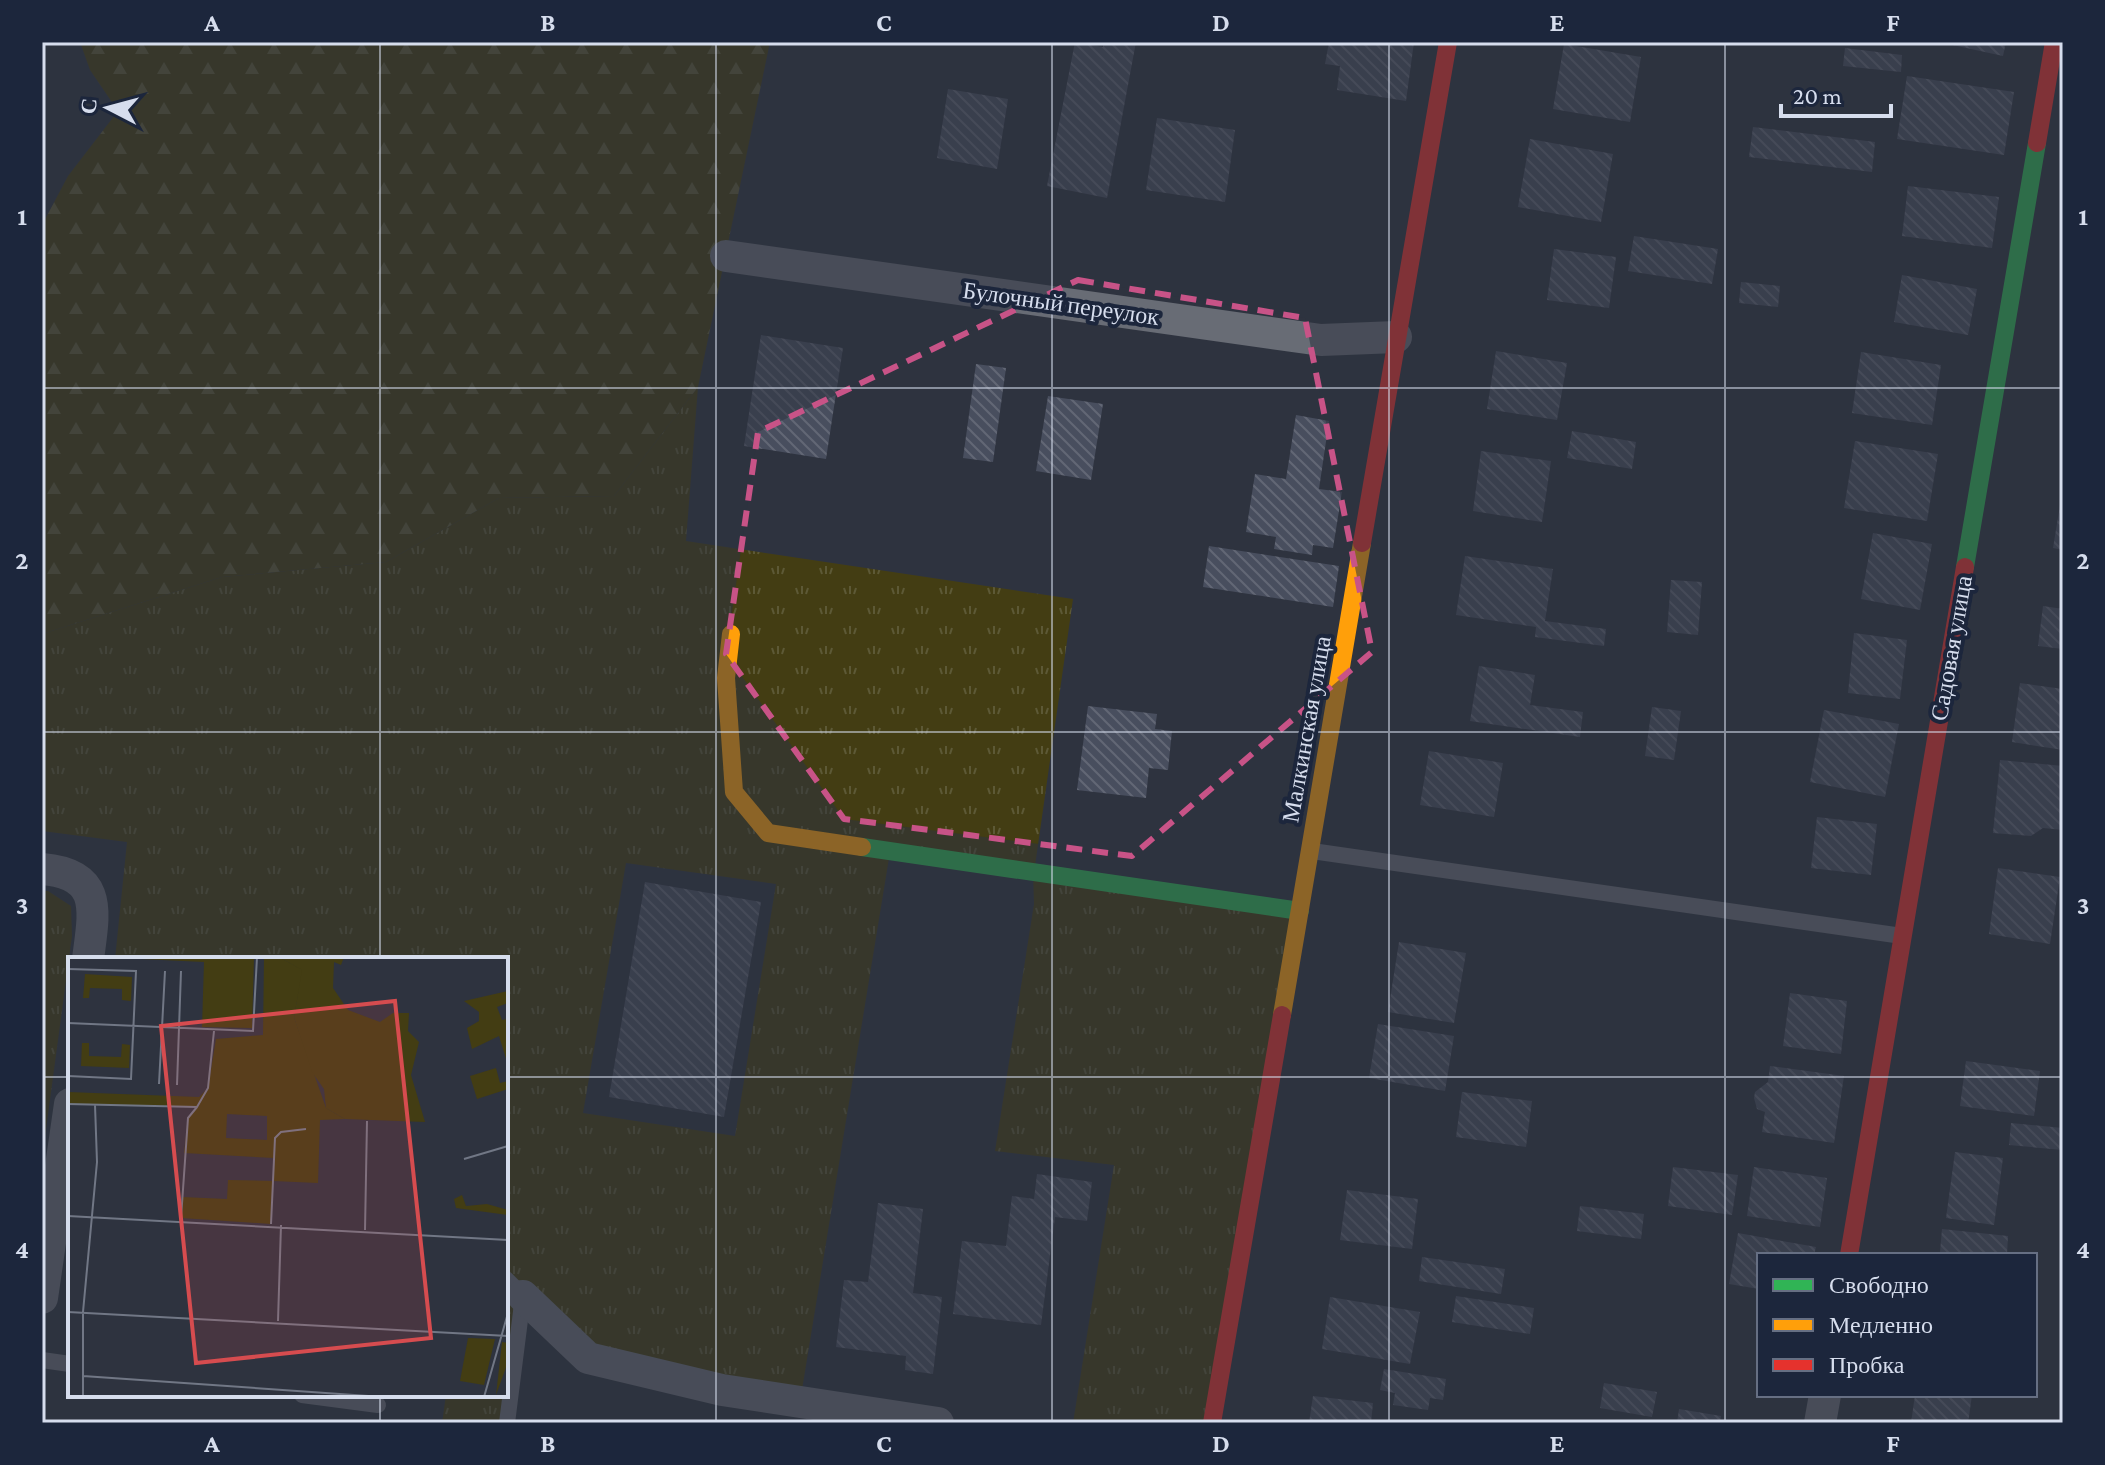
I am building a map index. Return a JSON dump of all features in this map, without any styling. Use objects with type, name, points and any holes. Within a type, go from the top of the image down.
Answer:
[{"type":"street","name":"Малкинская улица","points":[[1212,1423],[1448,42]]},
{"type":"street","name":"Садовая улица","points":[[1849,1253],[2054,42]]},
{"type":"street","name":"Булочный переулок","points":[[726,256],[1321,340],[1396,337]]},
{"type":"street","points":[[731,634],[726,678],[734,792],[768,833],[1300,911]]},
{"type":"street","points":[[42,869],[72,876],[85,886],[94,914],[88,957]]},
{"type":"street","points":[[42,1298],[68,1143]]},
{"type":"street","points":[[514,1288],[588,1358],[722,1390],[938,1423]]},
{"type":"street","points":[[1820,1423],[1825,1397]]},
{"type":"lane","points":[[1310,851],[1903,936]]},
{"type":"lane","points":[[507,1423],[514,1288]]},
{"type":"lane","points":[[42,1360],[68,1364]]},
{"type":"lane","points":[[317,1397],[378,1405]]},
{"type":"highlighted area","points":[[1078,280],[1305,318],[1372,652],[1132,856],[844,819],[726,654],[758,432]]},
{"type":"green space","points":[[80,42],[770,42],[698,387],[614,496],[499,498],[386,562],[222,577],[42,634],[42,225],[68,176],[118,111],[90,70]]},
{"type":"green space","points":[[698,387],[686,541],[1073,599],[1034,873],[1300,911],[1212,1423],[1073,1423],[1114,1165],[995,1151],[1034,904],[1033,873],[890,852],[800,1402],[588,1358],[523,1297],[507,1423],[442,1423],[446,1397],[508,1397],[508,957],[115,957],[127,842],[42,831],[42,634],[222,577],[386,562],[499,498],[614,496]],"holes":[[[626,863],[776,884],[735,1136],[583,1113]]]},
{"type":"green space","points":[[42,891],[48,891],[71,906],[72,936],[42,1159]]},
{"type":"building","points":[[1075,42],[1103,47],[1103,42],[1136,42],[1107,198],[1047,186]]},
{"type":"building","points":[[1329,42],[1414,42],[1406,101],[1337,90],[1340,66],[1325,64]]},
{"type":"building","points":[[1939,42],[2006,42],[2003,56]]},
{"type":"building","points":[[1564,44],[1641,57],[1630,122],[1553,109]]},
{"type":"building","points":[[1845,48],[1902,55],[1901,72],[1843,66]]},
{"type":"building","points":[[1907,76],[2014,92],[2004,155],[1897,139]]},
{"type":"building","points":[[948,89],[1008,99],[997,169],[937,158]]},
{"type":"building","points":[[1157,118],[1235,130],[1225,202],[1146,190]]},
{"type":"building","points":[[1753,127],[1875,142],[1872,172],[1749,157]]},
{"type":"building","points":[[1530,139],[1613,154],[1601,222],[1518,207]]},
{"type":"building","points":[[1908,186],[1999,197],[1992,248],[1902,236]]},
{"type":"building","points":[[1634,236],[1718,249],[1712,284],[1628,271]]},
{"type":"building","points":[[1554,249],[1616,257],[1609,308],[1547,300]]},
{"type":"building","points":[[1902,275],[1977,289],[1968,335],[1894,322]]},
{"type":"building","points":[[1741,282],[1780,286],[1778,307],[1739,303]]},
{"type":"building","points":[[761,335],[843,348],[826,459],[744,446]]},
{"type":"building","points":[[1496,351],[1567,363],[1557,420],[1487,409]]},
{"type":"building","points":[[1861,352],[1941,365],[1932,425],[1852,413]]},
{"type":"building","points":[[976,364],[1006,368],[993,462],[963,458]]},
{"type":"building","points":[[1048,396],[1103,404],[1091,480],[1036,471]]},
{"type":"building","points":[[1296,415],[1329,421],[1319,489],[1342,492],[1333,548],[1313,545],[1312,555],[1274,549],[1276,537],[1246,532],[1255,474],[1286,479]]},
{"type":"building","points":[[1572,431],[1636,442],[1632,469],[1567,458]]},
{"type":"building","points":[[1855,441],[1938,454],[1927,521],[1844,508]]},
{"type":"building","points":[[1481,451],[1551,461],[1542,522],[1473,511]]},
{"type":"building","points":[[2063,499],[2063,550],[2053,548]]},
{"type":"building","points":[[1873,533],[1932,544],[1920,610],[1861,599]]},
{"type":"building","points":[[1209,546],[1339,566],[1333,607],[1203,587]]},
{"type":"building","points":[[1465,556],[1553,569],[1545,621],[1606,629],[1604,646],[1535,637],[1536,627],[1456,615]]},
{"type":"building","points":[[1671,580],[1702,582],[1698,635],[1667,632]]},
{"type":"building","points":[[2043,606],[2063,609],[2063,649],[2038,646]]},
{"type":"building","points":[[1854,633],[1907,640],[1900,699],[1848,693]]},
{"type":"building","points":[[1479,666],[1535,675],[1530,705],[1583,712],[1580,737],[1470,721]]},
{"type":"building","points":[[2020,683],[2063,689],[2063,750],[2012,742]]},
{"type":"building","points":[[1088,706],[1157,714],[1155,729],[1172,731],[1168,770],[1149,768],[1146,798],[1077,790]]},
{"type":"building","points":[[1652,707],[1681,711],[1674,760],[1645,756]]},
{"type":"building","points":[[1824,710],[1899,724],[1885,797],[1810,782]]},
{"type":"building","points":[[1429,751],[1503,763],[1494,817],[1420,805]]},
{"type":"building","points":[[2000,760],[2063,766],[2063,830],[2043,828],[2031,836],[1993,833]]},
{"type":"building","points":[[1817,817],[1877,824],[1871,875],[1811,868]]},
{"type":"building","points":[[1998,868],[2060,877],[2050,944],[1989,934]]},
{"type":"building","points":[[645,882],[761,902],[724,1117],[609,1097]]},
{"type":"building","points":[[1399,942],[1466,953],[1454,1023],[1388,1012]]},
{"type":"building","points":[[1790,993],[1847,1001],[1841,1054],[1783,1046]]},
{"type":"building","points":[[1378,1024],[1454,1036],[1445,1091],[1369,1078]]},
{"type":"building","points":[[1966,1061],[2040,1071],[2034,1116],[1960,1106]]},
{"type":"building","points":[[1770,1066],[1844,1076],[1834,1143],[1762,1132],[1765,1112],[1757,1109],[1754,1098],[1755,1092],[1768,1082]]},
{"type":"building","points":[[1462,1092],[1532,1101],[1526,1147],[1456,1137]]},
{"type":"building","points":[[2011,1123],[2063,1128],[2063,1150],[2009,1145]]},
{"type":"building","points":[[1955,1152],[2003,1158],[1994,1225],[1946,1218]]},
{"type":"building","points":[[1673,1167],[1738,1175],[1732,1215],[1668,1206]]},
{"type":"building","points":[[1754,1167],[1827,1178],[1820,1227],[1747,1216]]},
{"type":"building","points":[[1037,1174],[1092,1182],[1087,1221],[1055,1217],[1041,1325],[953,1314],[962,1241],[1006,1246],[1012,1196],[1034,1199]]},
{"type":"building","points":[[1347,1190],[1418,1199],[1412,1249],[1340,1240]]},
{"type":"building","points":[[878,1203],[923,1209],[913,1293],[942,1297],[933,1374],[905,1370],[906,1356],[836,1347],[844,1280],[868,1282]]},
{"type":"building","points":[[1580,1206],[1644,1214],[1641,1239],[1577,1231]]},
{"type":"building","points":[[1942,1229],[2008,1236],[2007,1253],[1940,1252]]},
{"type":"building","points":[[1738,1233],[1816,1247],[1814,1253],[1757,1253],[1757,1289],[1729,1284]]},
{"type":"building","points":[[1422,1257],[1505,1269],[1501,1294],[1419,1281]]},
{"type":"building","points":[[1456,1296],[1534,1308],[1530,1334],[1452,1322]]},
{"type":"building","points":[[1330,1297],[1420,1312],[1410,1364],[1322,1349]]},
{"type":"building","points":[[1384,1369],[1446,1379],[1443,1400],[1430,1398],[1428,1410],[1393,1405],[1395,1393],[1380,1390]]},
{"type":"building","points":[[1604,1383],[1657,1392],[1652,1417],[1600,1408]]},
{"type":"building","points":[[1313,1396],[1373,1403],[1371,1423],[1309,1423]]},
{"type":"building","points":[[1915,1397],[1972,1397],[1968,1423],[1911,1423]]},
{"type":"building","points":[[1679,1409],[1721,1416],[1720,1423],[1677,1423]]},
{"type":"traffic: fast","points":[[1965,567],[2037,143]]},
{"type":"traffic: fast","points":[[862,847],[1300,911]]},
{"type":"traffic: slow","points":[[1282,1015],[1362,543]]},
{"type":"traffic: slow","points":[[731,634],[726,678],[734,792],[768,833],[862,847]]},
{"type":"traffic: jam","points":[[1362,543],[1448,42]]},
{"type":"traffic: jam","points":[[2037,143],[2054,42]]},
{"type":"traffic: jam","points":[[1849,1253],[1965,567]]},
{"type":"traffic: jam","points":[[1212,1423],[1282,1015]]}]
